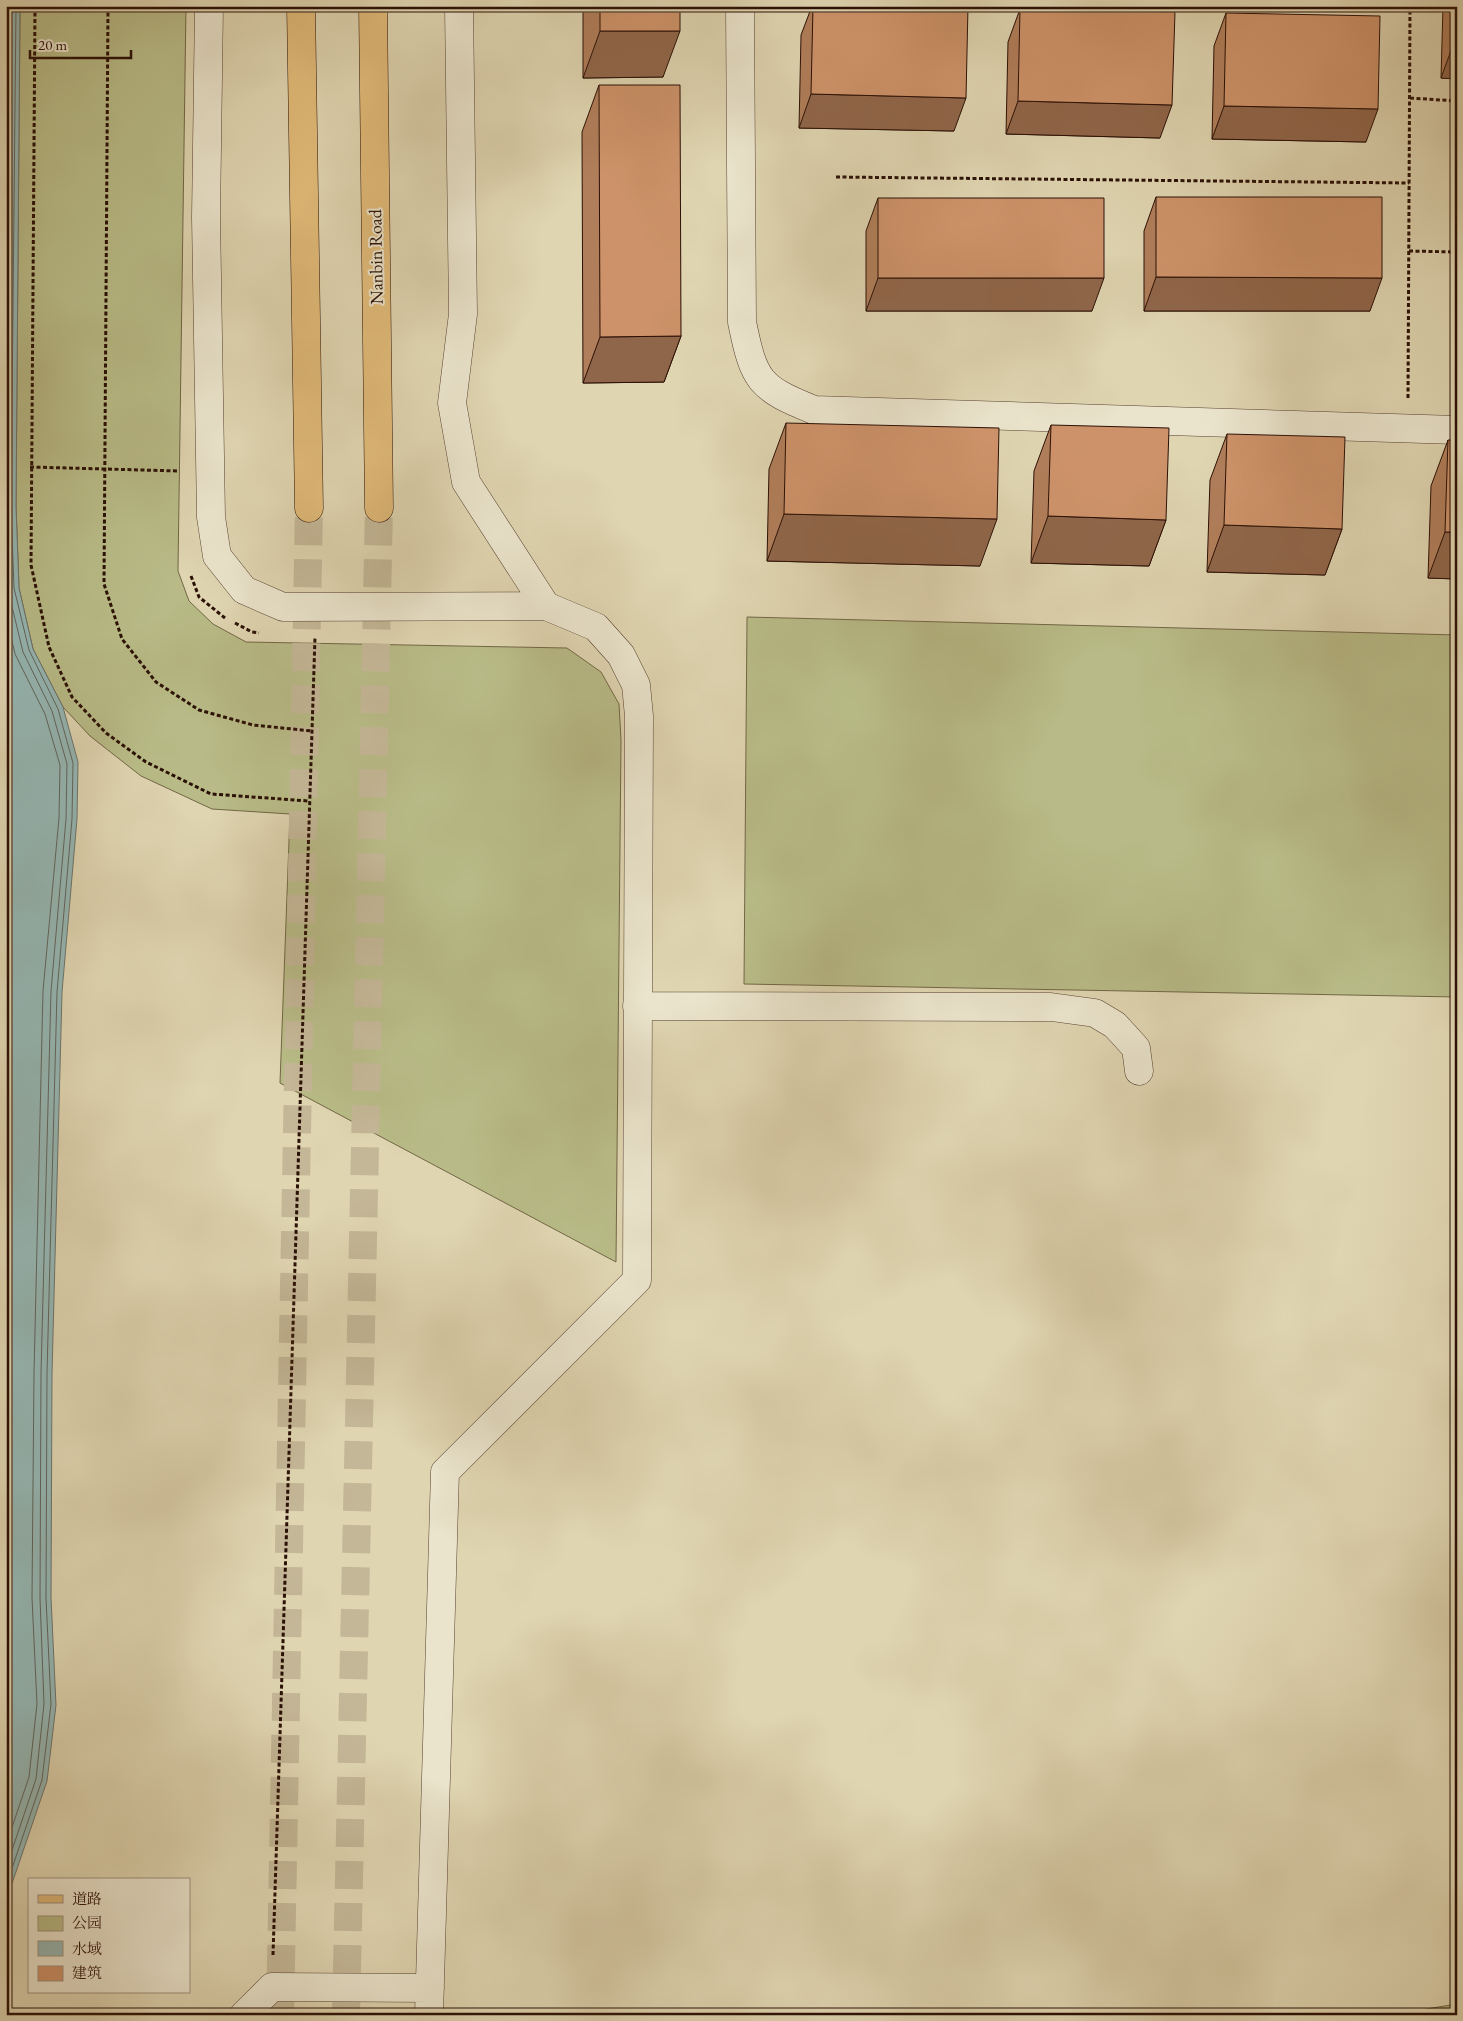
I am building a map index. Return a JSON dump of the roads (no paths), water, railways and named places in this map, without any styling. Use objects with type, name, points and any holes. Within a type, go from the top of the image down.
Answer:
[{"type":"main road","points":[[301,6],[309,508]]},
{"type":"main road","name":"Nanbin Road","points":[[373,6],[379,508]]},
{"type":"street","points":[[209,6],[206,217],[210,517],[217,556],[244,590],[283,607],[546,606],[596,627],[621,655],[636,686],[639,716],[637,1280],[444,1472],[429,2015]]},
{"type":"street","points":[[459,6],[463,314],[452,403],[466,482],[546,606]]},
{"type":"street","points":[[740,6],[742,322],[749,357],[762,382],[784,398],[814,410],[1457,430]]},
{"type":"street","points":[[637,1006],[1050,1007],[1095,1013],[1115,1025],[1136,1048],[1139,1071]]},
{"type":"street","points":[[244,2015],[272,1987],[430,1988]]},
{"type":"water","points":[[6,6],[20,6],[16,506],[19,588],[33,649],[63,707],[78,762],[77,819],[62,992],[52,1373],[51,1598],[56,1705],[47,1781],[6,1901]]},
{"type":"tunnel","points":[[280,2015],[309,508]]},
{"type":"tunnel","points":[[346,2015],[379,508]]}]
